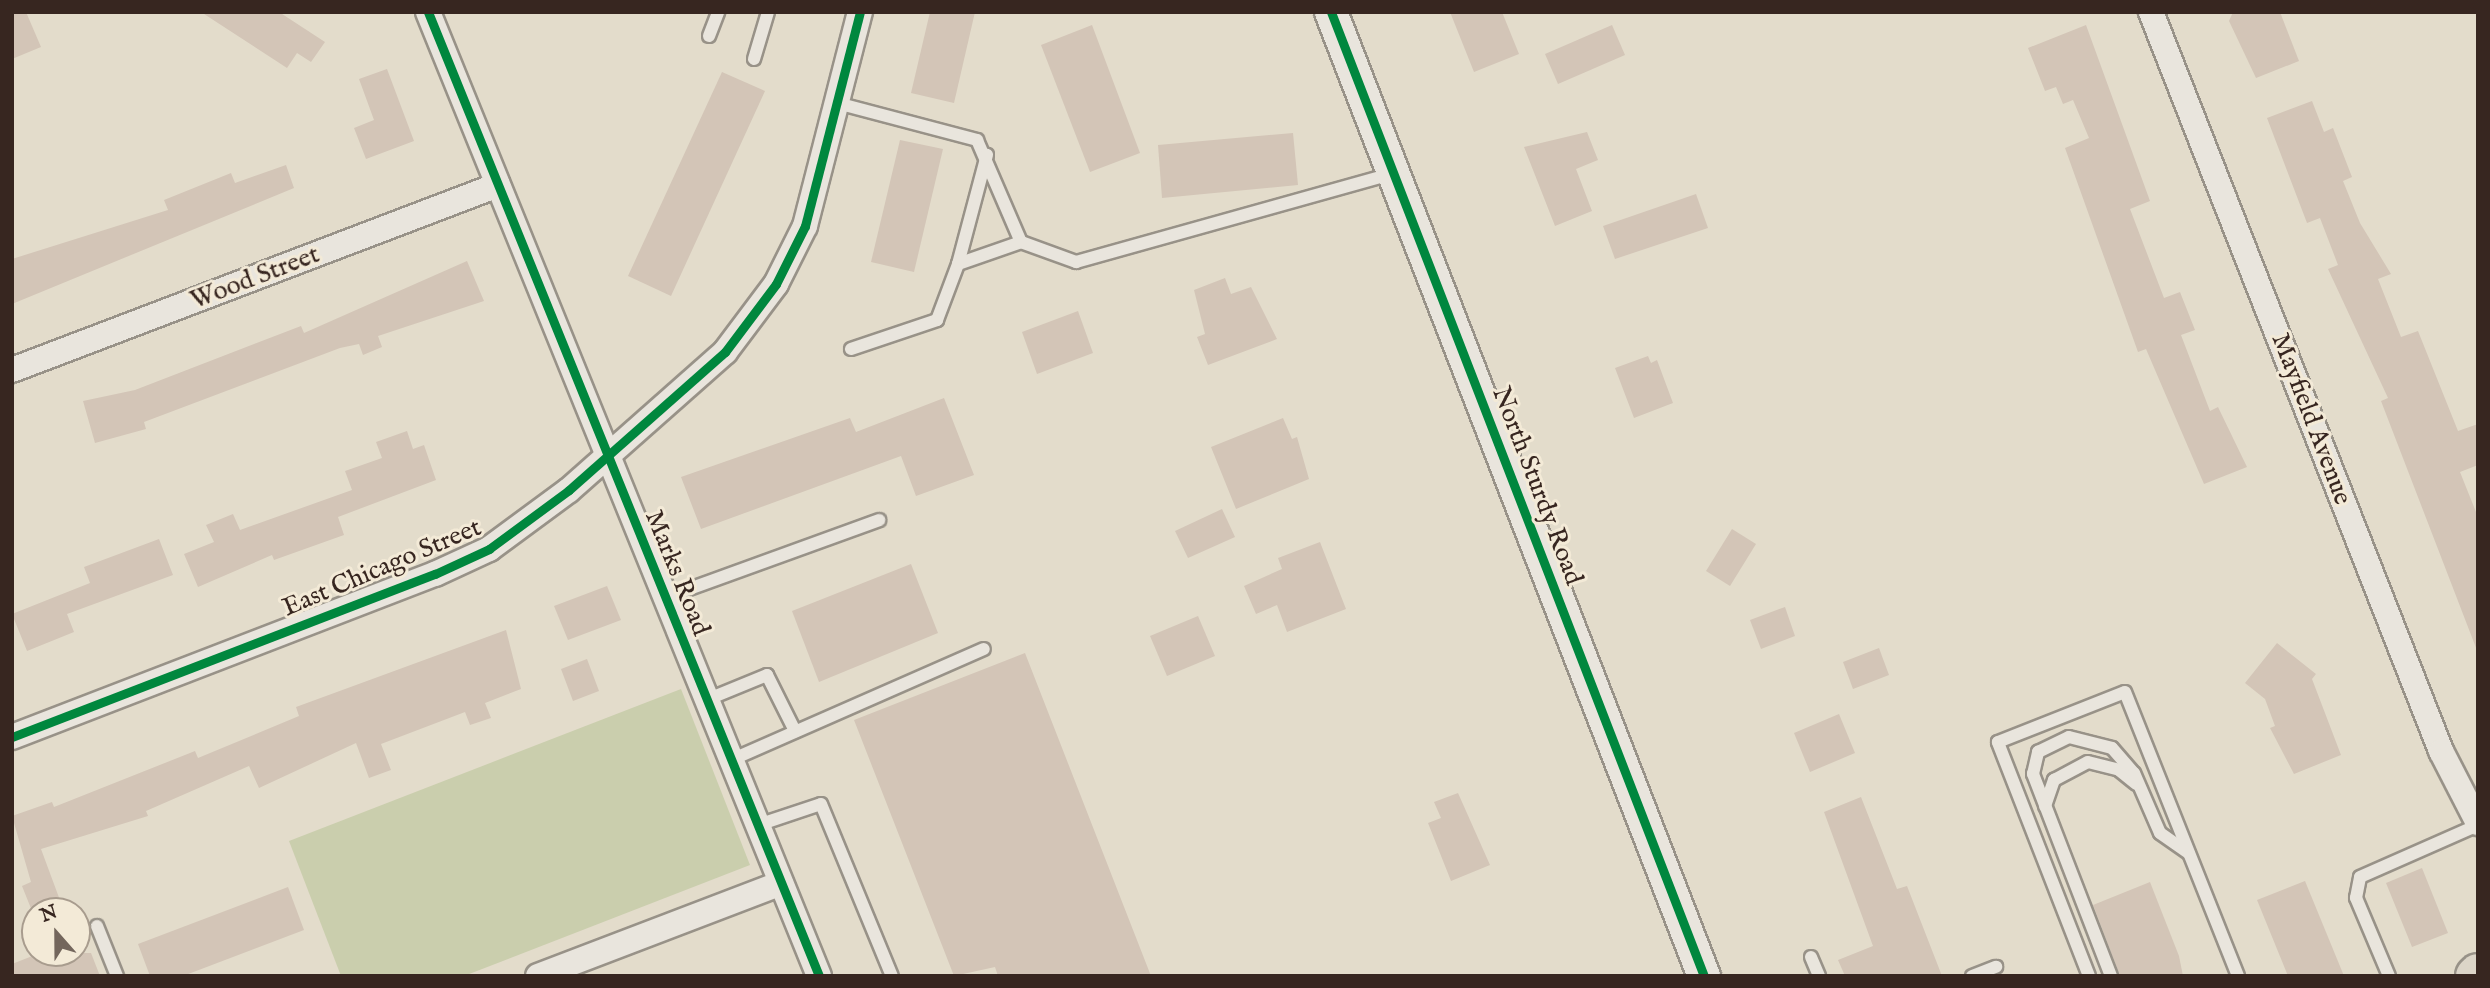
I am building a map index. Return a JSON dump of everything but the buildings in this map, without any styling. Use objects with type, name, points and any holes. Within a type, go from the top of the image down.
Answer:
[{"type":"street","name":"East Chicago Street","points":[[12,737],[489,549],[725,352],[776,284],[805,226],[860,12]]},
{"type":"street","name":"North Sturdy Road","points":[[1331,12],[1704,976]]},
{"type":"street","name":"Mayfield Avenue","points":[[2151,12],[2441,751],[2478,824]]},
{"type":"street","name":"Marks Road","points":[[430,13],[664,598],[819,976]]},
{"type":"street","name":"Wood Street","points":[[12,370],[498,185]]},
{"type":"street","points":[[538,976],[781,883]]},
{"type":"lane","points":[[709,36],[718,12]]},
{"type":"lane","points":[[754,59],[768,12]]},
{"type":"lane","points":[[837,103],[962,133],[987,155],[1021,242]]},
{"type":"lane","points":[[850,349],[937,320],[958,264],[987,155]]},
{"type":"lane","points":[[958,264],[1021,242],[1076,262],[1393,173]]},
{"type":"lane","points":[[664,598],[879,520]]},
{"type":"lane","points":[[731,760],[984,649]]},
{"type":"lane","points":[[706,700],[767,675],[794,731]]},
{"type":"lane","points":[[2089,976],[1998,742],[2125,692],[2238,976]]},
{"type":"lane","points":[[2111,976],[2045,806],[2033,762],[2046,746],[2069,737],[2112,748],[2139,787],[2160,833],[2189,853]]},
{"type":"lane","points":[[2045,806],[2054,780],[2088,762],[2119,771],[2139,787]]},
{"type":"lane","points":[[758,825],[821,804],[892,976]]},
{"type":"lane","points":[[2389,976],[2356,898],[2360,877],[2478,824]]},
{"type":"lane","points":[[97,926],[117,976]]},
{"type":"lane","points":[[1811,957],[1819,976]]},
{"type":"lane","points":[[1972,976],[1996,967]]},
{"type":"green space","points":[[681,689],[750,865],[464,976],[341,976],[289,841]]},
{"type":"cycle path","points":[[428,12],[819,976]]},
{"type":"cycle path","points":[[12,737],[435,574],[489,549],[569,490],[725,352],[776,284],[805,226],[860,12]]},
{"type":"cycle path","points":[[1331,12],[1704,976]]}]
